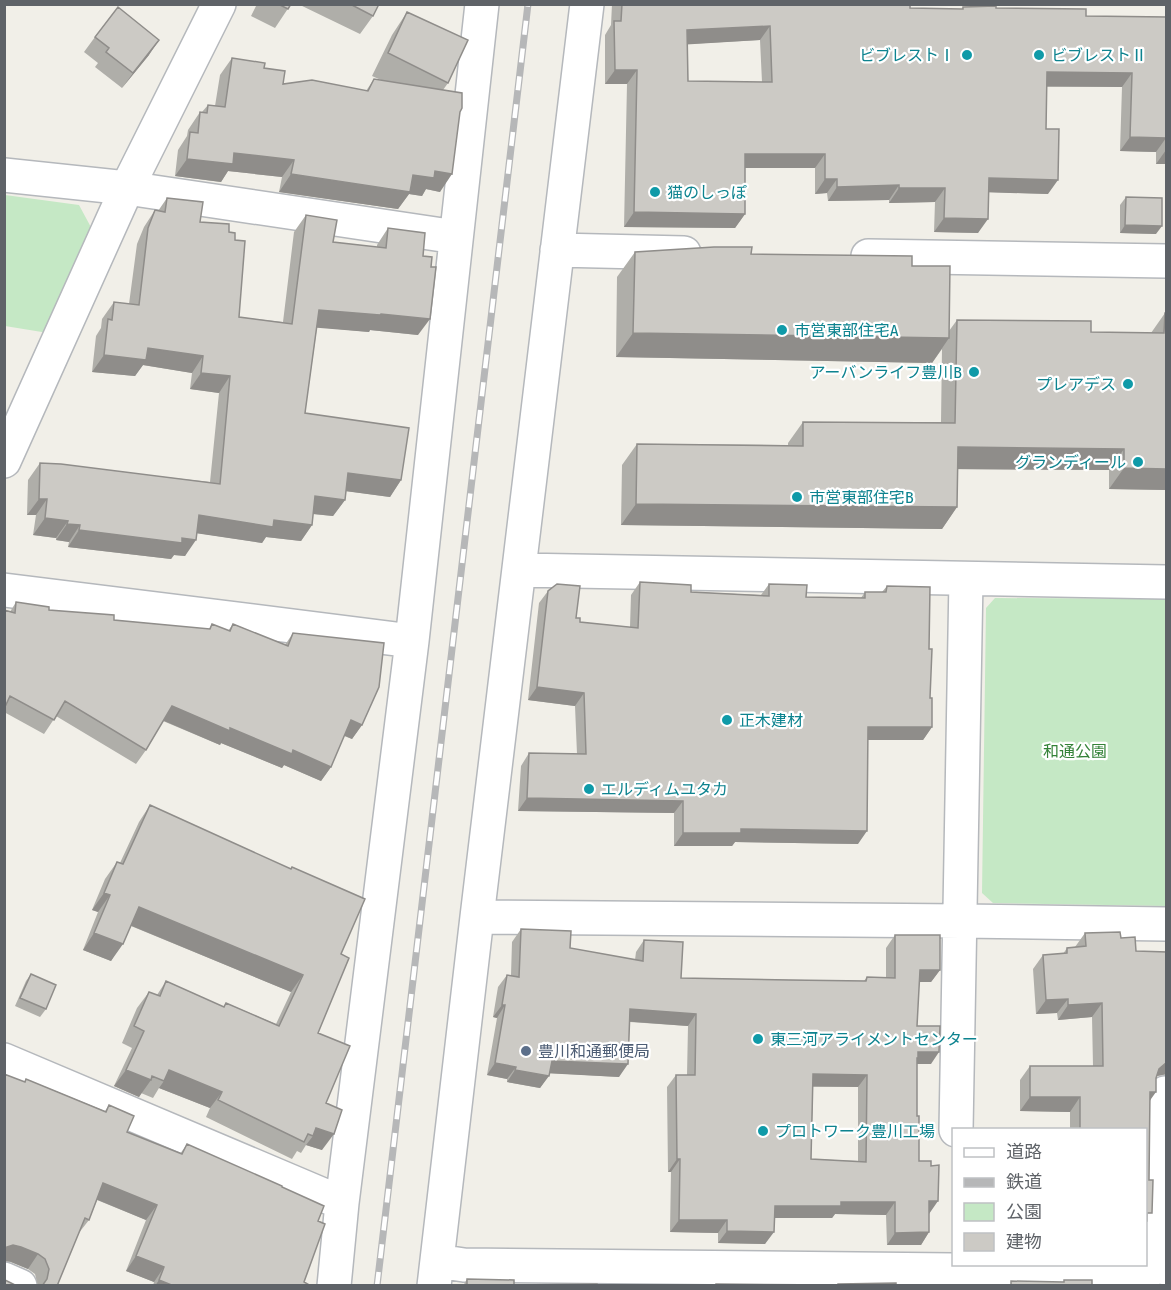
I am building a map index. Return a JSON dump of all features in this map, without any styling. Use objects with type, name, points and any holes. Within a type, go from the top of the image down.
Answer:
[{"type":"street","points":[[4,461],[127,189],[219,4]]},
{"type":"street","points":[[334,1286],[342,1203],[412,641],[482,4]]},
{"type":"street","points":[[587,4],[436,1273],[464,1265],[953,1271],[1115,1281],[1163,1267],[1165,1093]]},
{"type":"street","points":[[4,175],[127,189],[456,237]]},
{"type":"street","points":[[557,250],[712,253]]},
{"type":"street","points":[[844,255],[1167,261]]},
{"type":"street","points":[[519,570],[1167,582]]},
{"type":"street","points":[[956,1128],[966,579]]},
{"type":"street","points":[[4,590],[412,641]]},
{"type":"street","points":[[477,917],[1167,924]]},
{"type":"street","points":[[4,1060],[342,1203]]},
{"type":"street","points":[[4,1280],[20,1286]]},
{"type":"green space","points":[[5,195],[79,205],[93,231],[48,333],[5,326]]},
{"type":"green space","name":"和通公園","points":[[995,598],[1166,599],[1166,906],[993,903],[982,893],[986,608]]},
{"type":"building","points":[[278,4],[291,4],[288,9]]},
{"type":"building","points":[[350,4],[379,4],[373,16]]},
{"type":"building","points":[[622,4],[910,4],[910,8],[963,9],[963,7],[996,6],[996,8],[1086,9],[1086,16],[1167,17],[1167,150],[1166,138],[1130,137],[1132,73],[1047,72],[1046,129],[1059,129],[1058,180],[989,178],[988,219],[944,218],[945,188],[899,188],[899,185],[837,187],[837,179],[825,179],[825,154],[745,154],[745,214],[634,212],[637,70],[615,70],[614,21],[621,21]],"holes":[[[770,26],[772,82],[688,81],[687,30]]]},
{"type":"building","points":[[118,7],[159,40],[133,73],[106,52],[109,48],[95,37]]},
{"type":"building","points":[[407,12],[468,40],[448,83],[388,53]]},
{"type":"building","points":[[232,58],[265,63],[264,68],[285,71],[283,84],[312,80],[368,91],[374,79],[462,93],[462,108],[452,174],[435,171],[434,178],[413,175],[410,192],[291,174],[294,160],[234,153],[233,164],[187,159],[190,132],[198,133],[200,112],[207,113],[208,105],[225,107]]},
{"type":"building","points":[[1126,197],[1162,198],[1162,226],[1125,225]]},
{"type":"building","points":[[167,198],[203,202],[200,222],[229,224],[229,232],[235,233],[235,240],[245,241],[239,317],[292,324],[306,215],[337,220],[333,242],[386,248],[388,228],[425,233],[423,256],[432,257],[431,267],[436,267],[430,319],[319,310],[305,413],[409,428],[401,480],[348,473],[345,500],[315,496],[312,525],[274,520],[273,527],[199,515],[196,540],[182,538],[182,543],[79,530],[80,525],[45,518],[47,499],[39,499],[40,463],[220,484],[230,376],[201,373],[203,356],[148,348],[146,360],[104,355],[108,319],[112,320],[114,302],[139,305],[148,228],[155,210],[165,212]]},
{"type":"building","points":[[752,247],[751,254],[912,256],[912,266],[950,266],[949,338],[633,333],[635,252]]},
{"type":"building","points":[[1165,313],[1167,313],[1167,469],[1124,468],[1124,449],[958,447],[957,507],[636,504],[637,444],[803,446],[803,422],[955,423],[957,320],[1091,321],[1091,332],[1164,333]]},
{"type":"building","points":[[640,582],[691,585],[691,592],[769,596],[769,584],[807,585],[806,597],[865,598],[865,592],[886,592],[887,586],[930,587],[929,649],[932,649],[930,698],[932,698],[932,727],[868,727],[867,831],[741,829],[741,833],[683,833],[683,801],[527,798],[529,753],[586,754],[584,693],[537,687],[548,591],[557,584],[580,586],[576,618],[580,618],[580,622],[638,628]]},
{"type":"building","points":[[16,602],[49,607],[49,610],[114,615],[114,620],[210,629],[212,624],[230,631],[233,624],[288,646],[293,633],[384,643],[379,687],[362,725],[351,720],[331,767],[293,750],[292,754],[230,728],[230,731],[172,706],[146,750],[65,701],[54,720],[10,696],[4,709],[4,610],[15,613]]},
{"type":"building","points":[[150,805],[291,869],[292,867],[365,899],[341,954],[349,958],[318,1033],[350,1046],[326,1103],[342,1110],[334,1134],[316,1128],[313,1136],[308,1134],[304,1142],[218,1100],[222,1092],[169,1070],[164,1081],[152,1076],[151,1080],[126,1070],[144,1031],[134,1026],[149,992],[160,996],[166,981],[224,1007],[226,1003],[279,1026],[303,975],[139,907],[123,944],[94,933],[110,895],[104,893],[117,862],[123,864]]},
{"type":"building","points":[[521,929],[571,931],[570,948],[643,961],[644,940],[683,942],[681,978],[789,980],[866,981],[867,977],[895,978],[895,935],[940,935],[940,970],[920,970],[917,1026],[940,1026],[939,1052],[918,1052],[917,1058],[919,1161],[931,1161],[931,1166],[939,1165],[938,1201],[929,1201],[929,1232],[895,1233],[895,1202],[841,1202],[841,1206],[775,1206],[774,1232],[727,1231],[727,1220],[679,1220],[680,1159],[677,1159],[676,1075],[695,1075],[696,1014],[630,1009],[628,1064],[552,1061],[549,1076],[515,1070],[516,1067],[495,1063],[505,1005],[502,1005],[507,975],[519,977]],"holes":[[[813,1074],[867,1075],[866,1162],[811,1159]]]},
{"type":"building","points":[[1120,932],[1121,938],[1135,937],[1136,951],[1167,952],[1167,1062],[1159,1069],[1156,1078],[1156,1092],[1150,1092],[1149,1180],[1153,1180],[1152,1213],[1147,1213],[1147,1128],[1080,1128],[1080,1097],[1030,1097],[1030,1066],[1103,1066],[1102,1003],[1068,1005],[1068,999],[1046,1000],[1043,955],[1067,953],[1067,948],[1086,946],[1085,933]]},
{"type":"building","points":[[31,974],[56,985],[46,1009],[20,998]]},
{"type":"building","points":[[4,1074],[25,1082],[26,1079],[106,1112],[109,1105],[134,1116],[127,1132],[182,1154],[187,1144],[324,1206],[318,1221],[325,1224],[304,1282],[311,1286],[174,1286],[159,1280],[164,1267],[136,1256],[157,1205],[103,1183],[89,1220],[85,1218],[57,1286],[42,1286],[47,1279],[49,1269],[45,1259],[21,1247],[13,1245],[4,1248]]},
{"type":"building","points":[[4,1279],[7,1281],[17,1286],[4,1286]]},
{"type":"building","points":[[467,1279],[514,1280],[514,1285],[597,1284],[597,1286],[467,1286]]},
{"type":"building","points":[[1064,1280],[1092,1280],[1092,1286],[992,1286],[1011,1285],[1011,1281],[1064,1282]]},
{"type":"building","points":[[896,1283],[896,1286],[716,1286],[716,1284]]},
{"type":"railway","points":[[377,1286],[528,4]]},
{"type":"place","name":"ビブレストⅠ","points":[[967,55]]},
{"type":"place","name":"ビブレストⅡ","points":[[1039,55]]},
{"type":"place","name":"猫のしっぽ","points":[[655,192]]},
{"type":"place","name":"市営東部住宅A","points":[[782,330]]},
{"type":"place","name":"アーバンライフ豊川B","points":[[974,372]]},
{"type":"place","name":"プレアデス","points":[[1128,384]]},
{"type":"place","name":"グランディール","points":[[1138,462]]},
{"type":"place","name":"市営東部住宅B","points":[[797,497]]},
{"type":"place","name":"正木建材","points":[[727,720]]},
{"type":"place","name":"エルディムユタカ","points":[[589,789]]},
{"type":"place","name":"東三河アライメントセンター","points":[[758,1039]]},
{"type":"place","name":"豊川和通郵便局","points":[[526,1051]]},
{"type":"place","name":"プロトワーク豊川工場","points":[[763,1131]]}]
